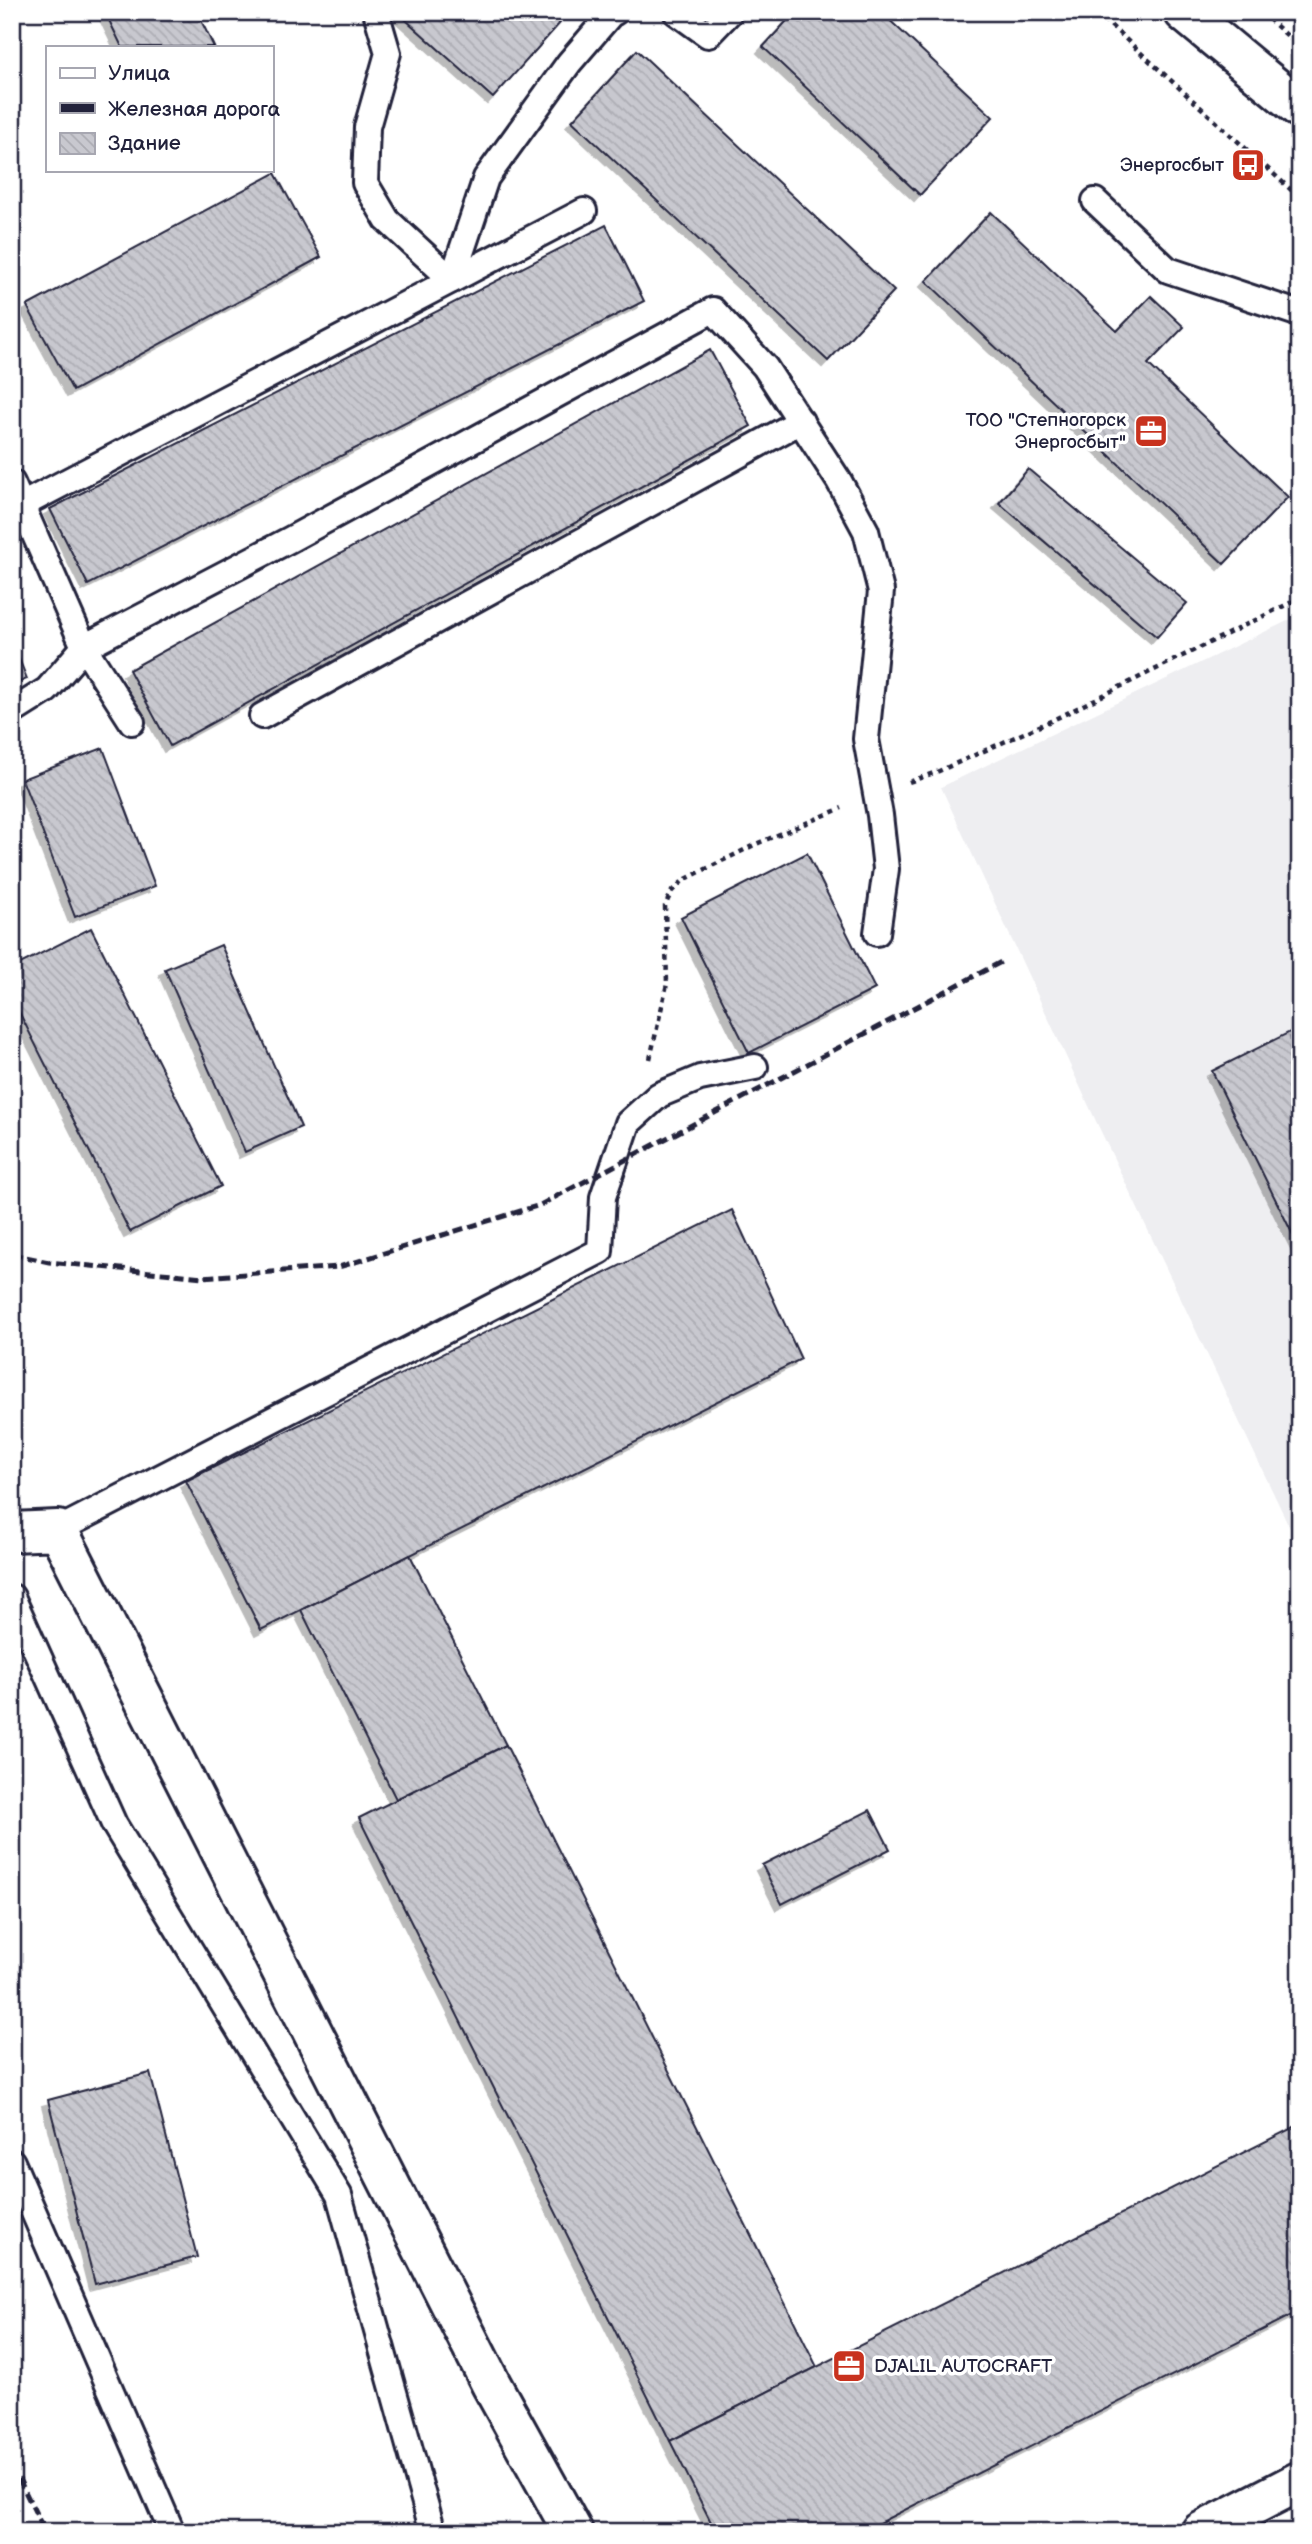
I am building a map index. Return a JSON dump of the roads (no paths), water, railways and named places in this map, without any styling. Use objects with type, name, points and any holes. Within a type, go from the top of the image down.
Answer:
[{"type":"street","points":[[1184,12],[1300,108]]},
{"type":"street","points":[[12,1532],[58,1530],[491,2384],[573,2532]]},
{"type":"street","points":[[1200,2532],[1300,2481]]},
{"type":"lane","points":[[376,12],[388,53],[367,127],[365,183],[387,220],[452,280]]},
{"type":"lane","points":[[452,280],[486,178],[569,63],[615,12]]},
{"type":"lane","points":[[676,12],[708,34],[730,12]]},
{"type":"lane","points":[[1095,201],[1168,270],[1300,314]]},
{"type":"lane","points":[[17,511],[584,211]]},
{"type":"lane","points":[[12,712],[47,690],[84,647],[303,533],[713,310],[765,367],[839,481],[866,531],[881,591],[866,739],[886,869],[877,933]]},
{"type":"lane","points":[[262,716],[801,422]]},
{"type":"lane","points":[[12,483],[17,511],[84,647],[132,722]]},
{"type":"lane","points":[[58,1530],[600,1251],[603,1197],[628,1123],[659,1094],[700,1078],[755,1067]]},
{"type":"lane","points":[[12,1597],[114,1824],[339,2194],[433,2532]]},
{"type":"lane","points":[[12,2162],[172,2532]]},
{"type":"railway","points":[[12,1254],[49,1262],[203,1277],[339,1267],[540,1205],[1003,961]]},
{"type":"railway","points":[[12,2465],[45,2532]]},
{"type":"place","name":"Энергосбыт","points":[[1248,165]]},
{"type":"place","name":"ТОО \"Степногорск Энергосбыт\"","points":[[1151,431]]},
{"type":"place","name":"DJALIL AUTOCRAFT","points":[[849,2366]]}]
